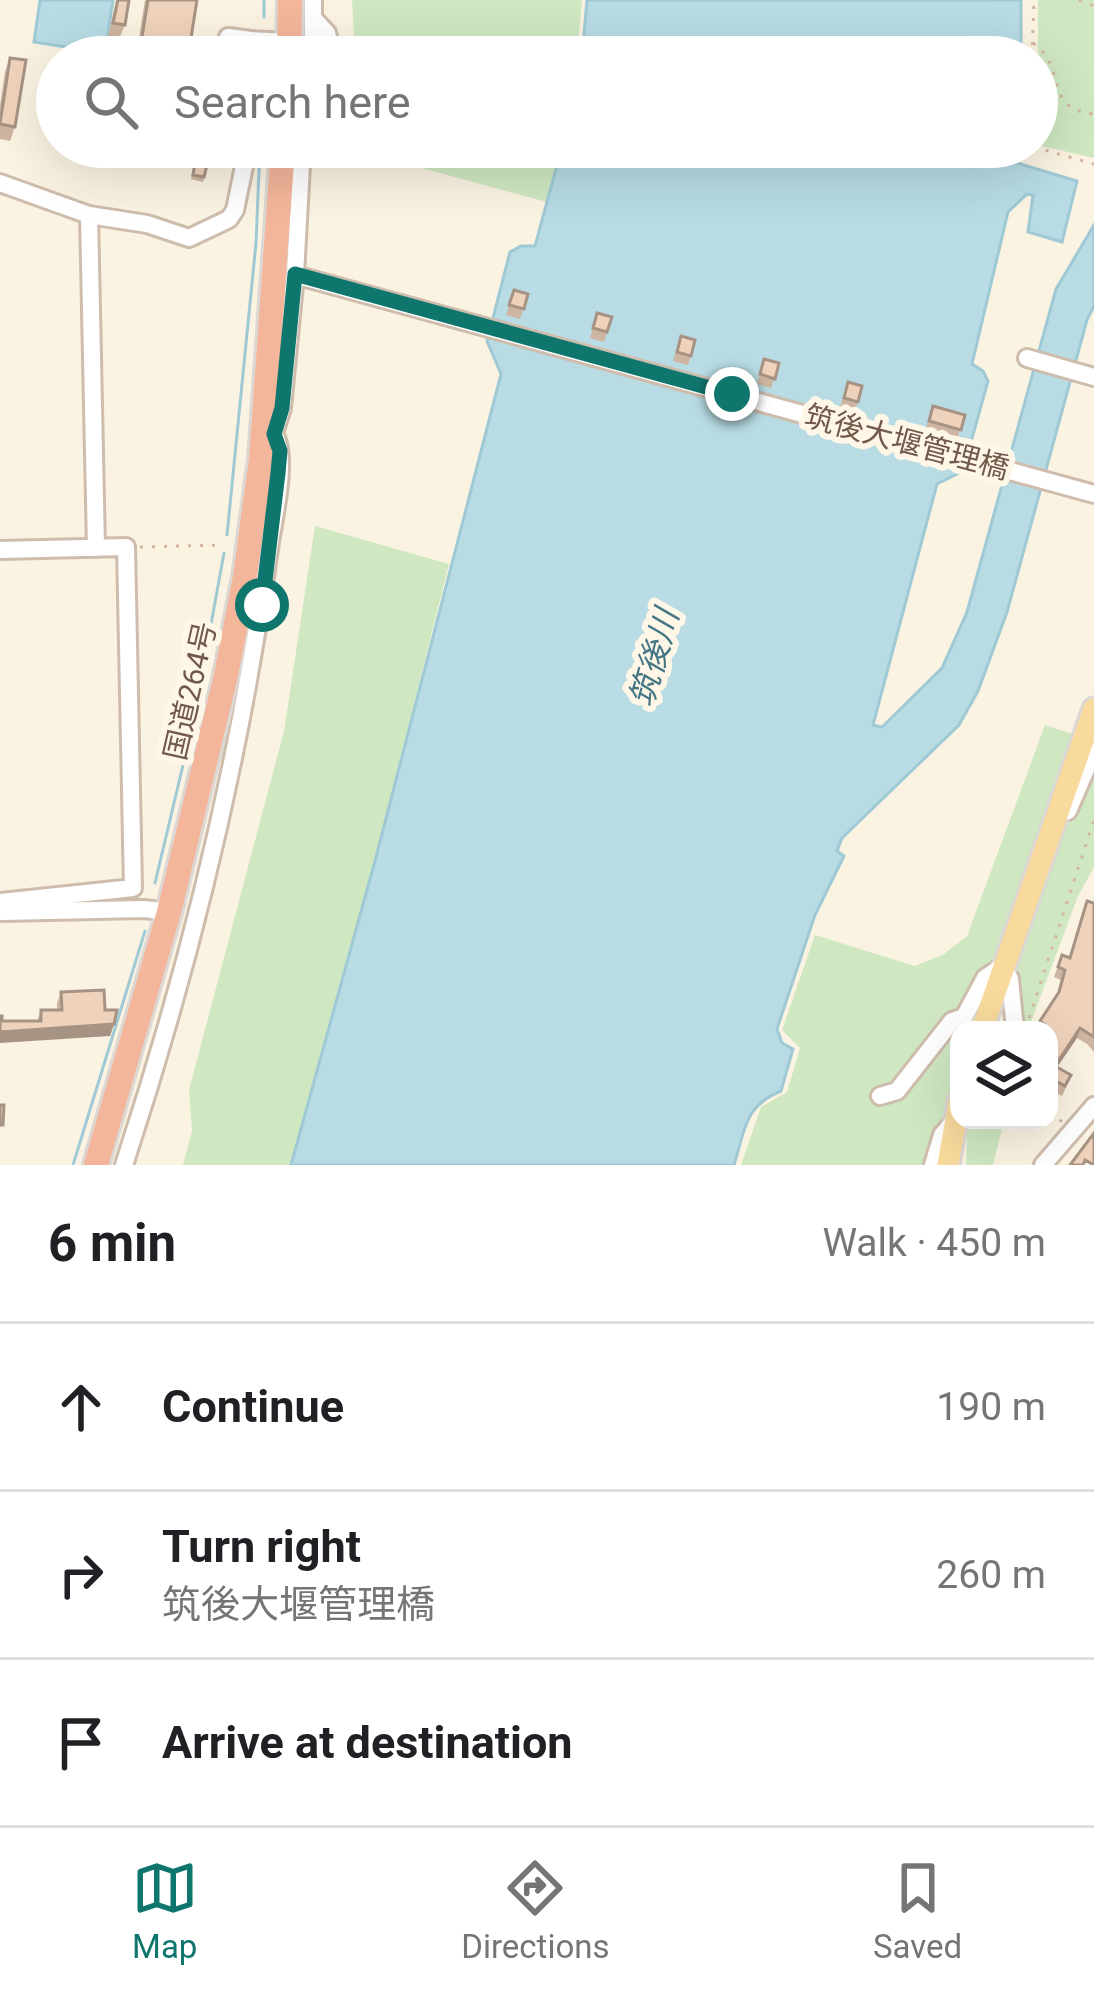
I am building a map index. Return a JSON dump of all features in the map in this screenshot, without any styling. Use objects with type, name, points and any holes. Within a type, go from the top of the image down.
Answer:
[{"type":"highway","points":[[290,0],[290,36]]},
{"type":"highway","name":"国道264号","points":[[96,1165],[169,912],[245,577],[261,459],[282,168]]},
{"type":"main road","points":[[985,1021],[1094,709]]},
{"type":"main road","points":[[954,1160],[956,1129]]},
{"type":"street","points":[[313,9],[328,36]]},
{"type":"street","points":[[6,188],[189,238],[229,219],[244,168]]},
{"type":"street","points":[[261,459],[282,408],[299,275],[302,168]]},
{"type":"street","points":[[88,214],[96,548]]},
{"type":"street","name":"筑後大堰管理橋","points":[[299,275],[1094,494]]},
{"type":"street","points":[[1027,358],[1088,375]]},
{"type":"street","points":[[124,1165],[191,942],[231,770],[274,516],[280,451],[274,434]]},
{"type":"street","points":[[0,550],[126,547],[134,888],[0,902]]},
{"type":"street","points":[[1051,829],[1065,817],[1094,751]]},
{"type":"street","points":[[0,912],[169,912]]},
{"type":"street","points":[[880,1096],[897,1091],[952,1021],[964,1017],[986,978],[1003,966],[1010,980],[1014,1021]]},
{"type":"street","points":[[1043,1165],[1090,1117]]},
{"type":"street","points":[[933,1165],[950,1122]]},
{"type":"path","points":[[1033,36],[1034,0]]},
{"type":"path","points":[[1078,0],[1094,6]]},
{"type":"path","points":[[1058,95],[1067,106],[1094,114]]},
{"type":"path","points":[[1058,154],[1094,164]]},
{"type":"path","points":[[126,547],[221,544]]},
{"type":"path","points":[[1028,1021],[1094,820]]},
{"type":"green space","points":[[352,0],[582,0],[579,36],[354,36]]},
{"type":"green space","points":[[1038,0],[1094,0],[1094,158],[1058,150],[1058,36],[1038,36]]},
{"type":"green space","points":[[422,168],[555,168],[547,202]]},
{"type":"green space","points":[[315,526],[449,564],[375,861],[291,1165],[183,1165],[192,1131],[189,1090],[284,731]]},
{"type":"green space","points":[[1045,725],[1076,735],[1032,869],[991,965],[966,1007],[937,1042],[904,1066],[896,1100],[950,1031],[950,1095],[927,1165],[741,1165],[761,1107],[787,1092],[800,1048],[782,1030],[815,935],[915,966],[944,954],[967,936]]},
{"type":"green space","points":[[1094,764],[1094,867],[1078,896],[1031,1021],[1017,1021],[1010,966],[1054,841],[1066,829]]},
{"type":"green space","points":[[987,989],[975,1021],[959,1021]]},
{"type":"green space","points":[[967,1129],[1002,1129],[993,1165],[966,1165]]},
{"type":"water","points":[[40,0],[113,0],[108,36],[36,36],[34,42]]},
{"type":"water","points":[[587,0],[1021,0],[1021,36],[584,36]]},
{"type":"water","name":"筑後川","points":[[556,168],[1034,168],[1077,181],[1062,242],[1028,232],[1033,195],[1027,194],[1008,212],[972,364],[988,381],[963,471],[937,484],[873,725],[882,727],[942,668],[967,612],[1056,289],[1094,225],[1094,306],[1007,612],[978,691],[959,725],[842,838],[837,851],[844,856],[815,915],[777,1029],[782,1043],[793,1049],[781,1091],[753,1112],[734,1165],[291,1165],[501,374],[487,341],[510,252],[535,246]]},
{"type":"building","points":[[118,0],[129,0],[125,25],[113,23]]},
{"type":"building","points":[[148,0],[197,0],[191,36],[142,36]]},
{"type":"building","points":[[10,58],[26,60],[15,127],[0,124]]},
{"type":"building","points":[[194,168],[206,168],[204,177],[193,175]]},
{"type":"building","points":[[514,290],[528,294],[524,309],[509,305]]},
{"type":"building","points":[[597,313],[612,317],[607,332],[593,328]]},
{"type":"building","points":[[681,336],[695,340],[691,356],[677,352]]},
{"type":"building","points":[[764,359],[779,363],[775,379],[760,374]]},
{"type":"building","points":[[848,382],[862,386],[858,402],[844,398]]},
{"type":"building","points":[[933,406],[965,415],[961,430],[929,421]]},
{"type":"building","points":[[1087,901],[1094,903],[1094,1037],[1080,1028],[1058,1061],[1058,1021],[1040,1021],[1059,992],[1065,970],[1058,967],[1062,955],[1070,958]]},
{"type":"building","points":[[104,990],[105,1010],[117,1010],[114,1024],[0,1032],[0,1016],[2,1021],[41,1021],[41,1010],[62,1010],[61,992]]},
{"type":"building","points":[[1058,1068],[1071,1075],[1065,1086],[1058,1082]]},
{"type":"building","points":[[1094,1133],[1094,1165],[1085,1160],[1083,1165],[1070,1165]]},
{"type":"waterway","points":[[264,0],[264,17]]},
{"type":"waterway","points":[[227,535],[259,168]]},
{"type":"waterway","points":[[155,883],[193,723],[224,553]]},
{"type":"waterway","points":[[73,1165],[145,931]]},
{"type":"route","points":[[262,605],[280,451],[274,434],[282,408],[295,274],[732,394]]}]
